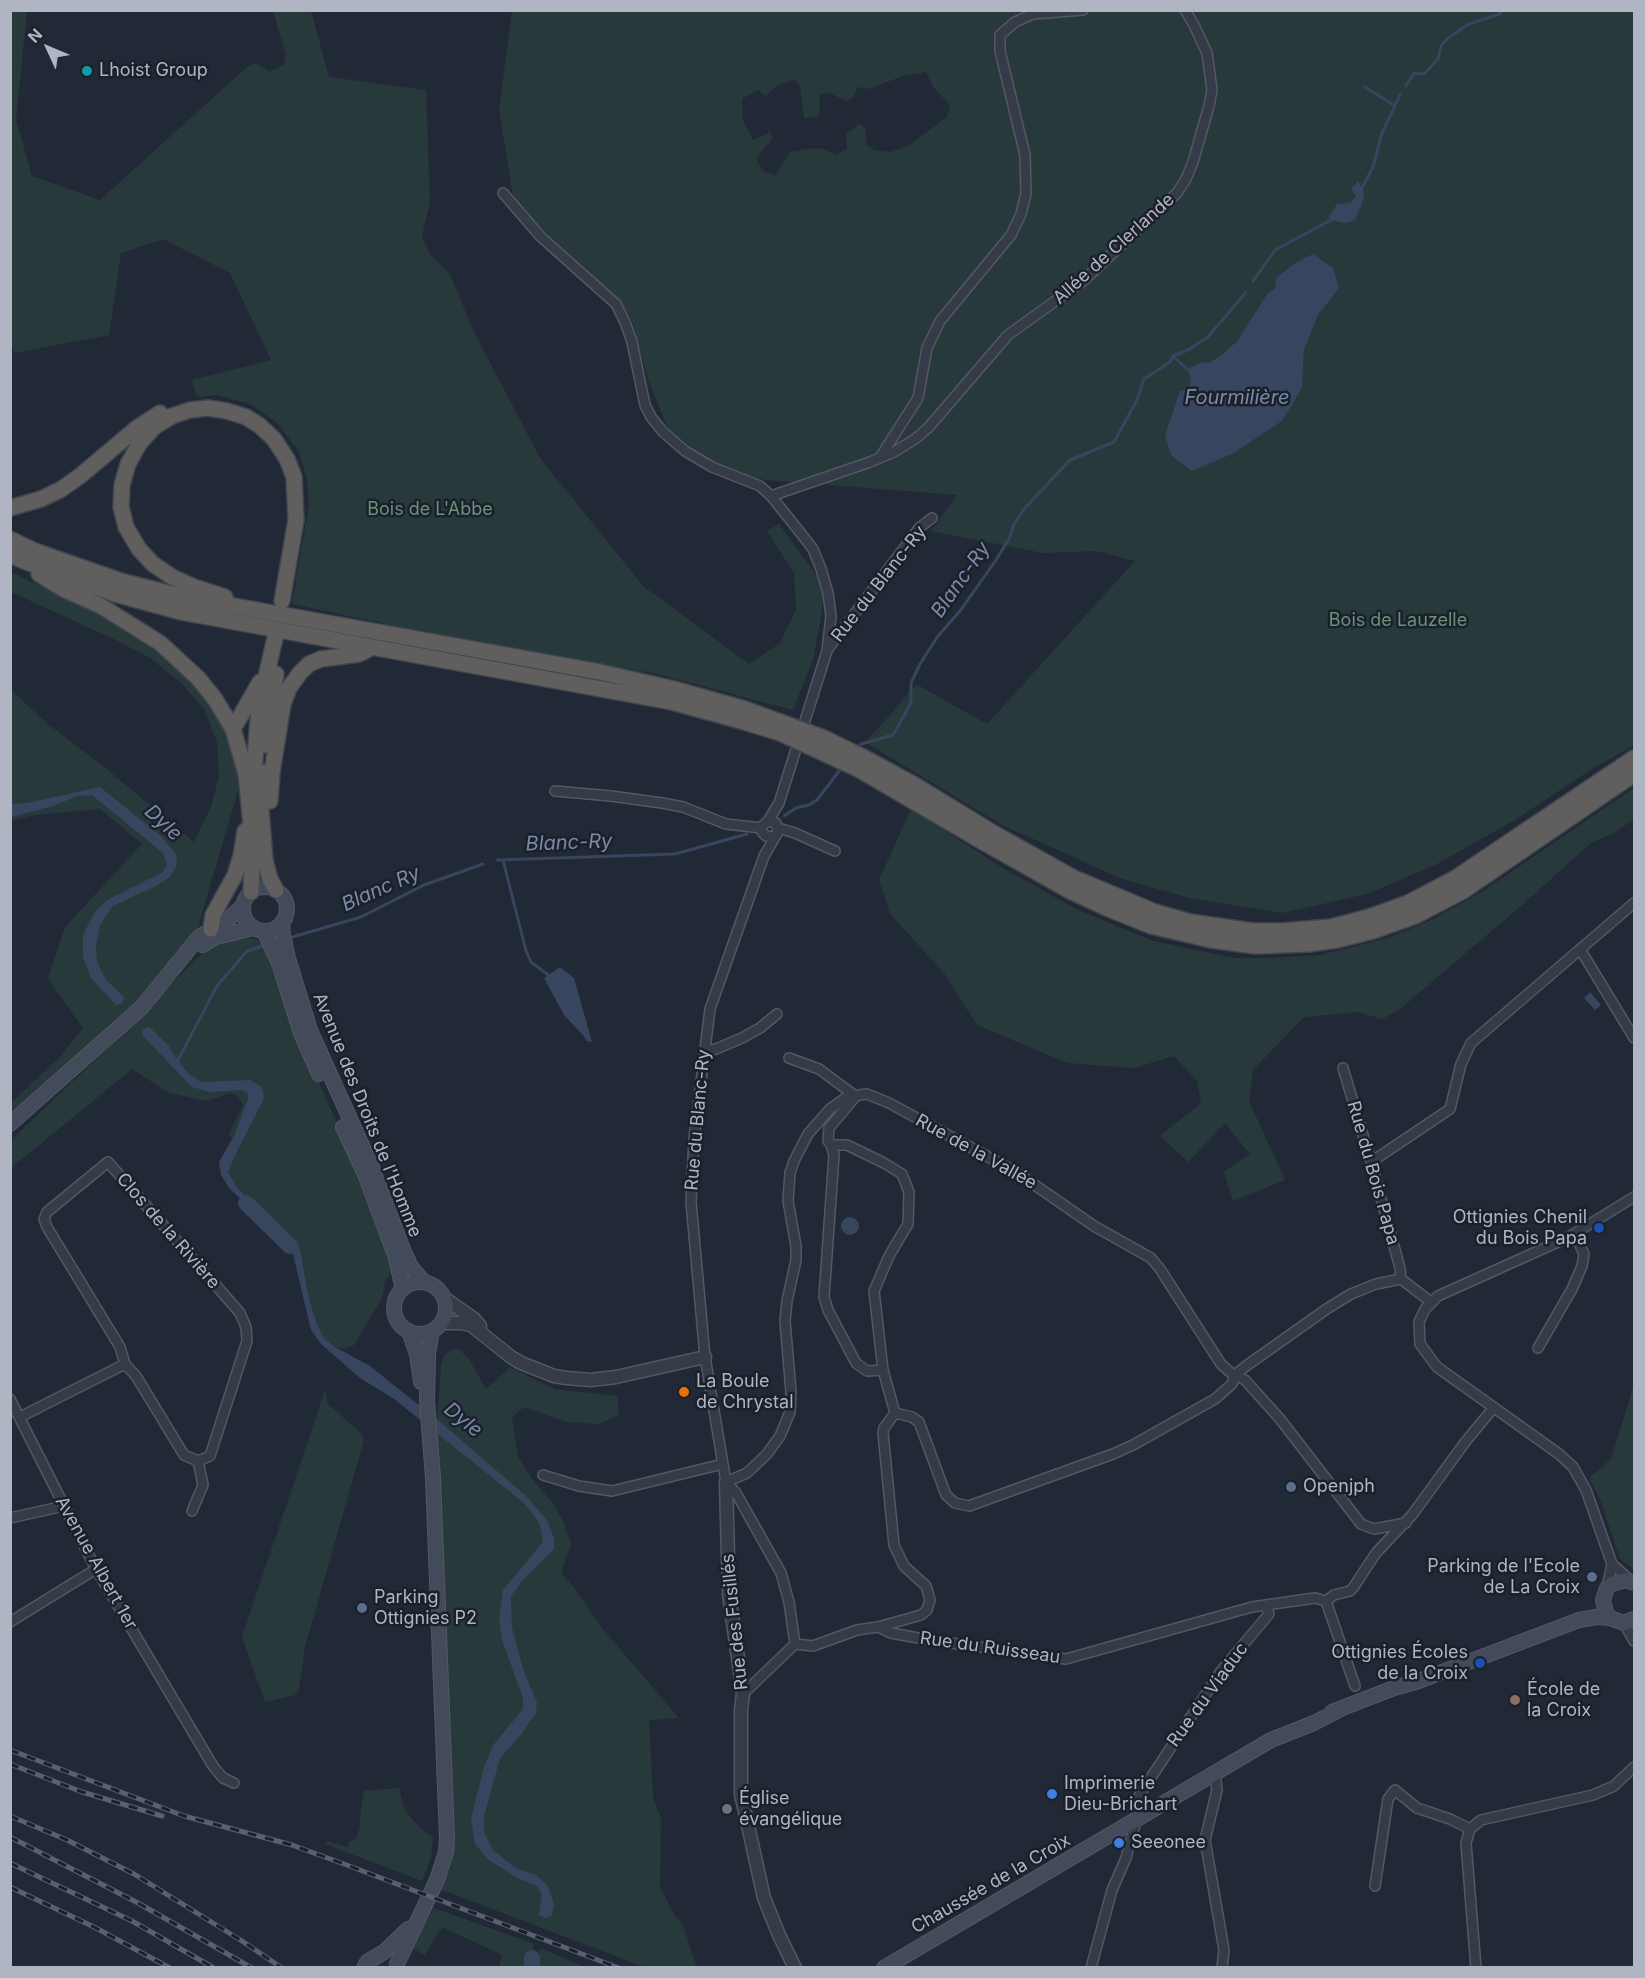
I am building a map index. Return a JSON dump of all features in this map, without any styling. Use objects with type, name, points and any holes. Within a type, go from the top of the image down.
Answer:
[{"type":"highway","points":[[10,508],[41,499],[60,490],[157,414],[196,401],[216,400],[235,403],[270,422],[285,439],[298,460],[305,481],[305,505],[285,602],[296,520],[294,477],[287,459],[274,439],[246,417],[208,408],[190,410],[172,416],[154,427],[139,444],[128,464],[122,485],[121,507],[126,527],[139,549],[153,564],[172,577],[228,598],[251,610]]},
{"type":"highway","points":[[10,539],[35,551],[121,581],[184,597],[600,672],[674,689],[743,715],[824,738],[913,784],[987,837],[1068,890],[1151,926],[1210,940],[1282,946],[1308,944],[1373,931],[1415,916],[1463,891],[1635,774]]},
{"type":"highway","points":[[10,555],[28,564],[115,594],[181,612],[743,715]]},
{"type":"highway","points":[[28,564],[42,577],[101,606],[160,643],[198,678],[215,699],[233,729],[246,774],[251,816],[235,875],[213,915],[211,929]]},
{"type":"highway","points":[[251,891],[251,816],[259,706],[278,639],[261,790],[265,860],[270,879],[276,890]]},
{"type":"highway","points":[[263,836],[268,823],[272,772],[283,704],[289,688],[309,664],[337,656],[359,654],[372,648]]},
{"type":"highway","points":[[233,729],[269,667]]},
{"type":"highway","points":[[987,837],[1074,878],[1155,912],[1190,922],[1253,931],[1331,927],[1408,903],[1454,879],[1635,758]]},
{"type":"main road","points":[[10,1124],[142,1007],[199,937],[227,920],[243,906],[251,891],[268,887],[276,890],[285,901],[287,909],[282,922],[277,927],[216,937],[181,961]]},
{"type":"main road","points":[[243,906],[245,919],[258,929]]},
{"type":"main road","name":"Avenue des Droits de l'Homme","points":[[282,922],[288,958],[310,1030],[373,1170],[404,1252],[411,1267],[424,1282]]},
{"type":"main road","name":"Avenue des Droits de l'Homme","points":[[258,929],[279,963],[301,1033],[365,1174],[395,1255],[403,1289]]},
{"type":"main road","points":[[377,1957],[386,1958],[398,1966],[437,1880],[446,1852],[428,1354],[437,1327],[446,1313],[444,1299],[437,1288],[424,1282],[410,1284],[403,1289],[396,1300],[395,1314],[400,1324],[409,1331],[419,1334],[437,1327]]},
{"type":"main road","points":[[409,1331],[417,1354],[423,1392],[428,1401]]},
{"type":"main road","points":[[1629,1621],[1610,1618],[1606,1612],[1605,1594],[1619,1581],[1633,1582]]},
{"type":"main road","name":"Chaussée de la Croix","points":[[1580,1620],[1605,1594]]},
{"type":"main road","name":"Chaussée de la Croix","points":[[884,1968],[1271,1740],[1314,1723],[1341,1709],[1580,1620],[1596,1617],[1610,1618]]},
{"type":"main road","points":[[364,1968],[367,1962],[384,1952],[418,1920]]},
{"type":"street","points":[[881,456],[918,398],[927,348],[940,321],[1011,235],[1021,214],[1026,194],[1025,155],[1000,51],[1000,35],[1015,22],[1033,14],[1083,10]]},
{"type":"street","name":"Allée de Clerlande","points":[[771,496],[848,471],[894,452],[919,437],[1008,335],[1083,281],[1180,189],[1193,162],[1212,90],[1207,53],[1201,37],[1185,10]]},
{"type":"street","name":"Rue du Blanc-Ry","points":[[503,193],[540,236],[616,304],[632,342],[645,405],[663,432],[685,451],[712,467],[760,486],[771,496],[813,549],[827,587],[831,616],[826,651],[770,828],[764,856],[711,1004],[694,1139],[691,1189],[705,1358],[726,1482],[735,1493],[781,1573],[789,1602],[795,1644]]},
{"type":"street","name":"Rue du Blanc-Ry","points":[[826,651],[919,528],[932,518]]},
{"type":"street","points":[[555,791],[683,807],[726,824],[795,833],[836,851]]},
{"type":"street","points":[[1371,1162],[1450,1109],[1461,1064],[1472,1043],[1635,903]]},
{"type":"street","points":[[1580,949],[1635,1038]]},
{"type":"street","points":[[704,1051],[716,1049],[742,1038],[777,1014]]},
{"type":"street","name":"Rue de la Vallée","points":[[789,1058],[819,1070],[856,1094],[874,1095],[1016,1172],[1094,1226],[1151,1258],[1217,1358],[1235,1376],[1245,1380],[1280,1419],[1361,1524],[1374,1529],[1406,1523]]},
{"type":"street","name":"Rue du Bois Papa","points":[[1343,1068],[1371,1162],[1401,1279]]},
{"type":"street","points":[[856,1094],[829,1128],[828,1141],[834,1155],[825,1297],[828,1310],[856,1363],[867,1371],[883,1371]]},
{"type":"street","points":[[726,1482],[747,1473],[767,1454],[788,1420],[791,1392],[785,1311],[796,1253],[788,1201],[790,1173],[799,1149],[813,1128],[836,1104],[856,1094]]},
{"type":"street","points":[[831,1145],[847,1145],[884,1163],[902,1174],[909,1192],[908,1224],[889,1256],[874,1291],[883,1371],[895,1413]]},
{"type":"street","name":"Clos de la Rivière","points":[[108,1162],[240,1313],[246,1327],[247,1341],[210,1456],[198,1461],[183,1455],[136,1376],[125,1364],[120,1347],[44,1219],[47,1212],[108,1162]]},
{"type":"street","points":[[1633,1582],[1612,1564],[1586,1490],[1573,1467],[1551,1448],[1437,1367],[1420,1344],[1419,1322],[1431,1302],[1456,1287],[1575,1234],[1635,1197]]},
{"type":"street","points":[[1538,1348],[1572,1289],[1582,1266],[1584,1254],[1575,1234]]},
{"type":"street","points":[[895,1413],[912,1417],[919,1422],[946,1494],[959,1505],[969,1506],[1122,1451],[1208,1403],[1232,1384],[1235,1376],[1262,1354],[1341,1299],[1376,1284],[1401,1279],[1431,1302]]},
{"type":"street","points":[[444,1299],[474,1319],[485,1335]]},
{"type":"street","points":[[437,1327],[467,1323],[521,1363],[554,1376],[579,1379],[616,1377],[705,1358]]},
{"type":"street","points":[[20,1417],[125,1364]]},
{"type":"street","name":"Avenue Albert 1er","points":[[10,1399],[96,1569],[213,1766],[223,1778],[234,1783]]},
{"type":"street","points":[[1355,1686],[1326,1601],[1334,1594],[1350,1591],[1353,1588],[1376,1553],[1406,1523],[1490,1412]]},
{"type":"street","points":[[878,1627],[921,1615],[927,1610],[930,1600],[926,1586],[906,1569],[899,1559],[893,1540],[883,1434],[884,1428],[895,1413]]},
{"type":"street","points":[[192,1511],[203,1485],[198,1461]]},
{"type":"street","points":[[543,1475],[579,1486],[612,1491],[723,1464]]},
{"type":"street","name":"Rue des Fusillés","points":[[726,1482],[729,1594],[743,1694],[741,1794],[764,1898],[795,1968]]},
{"type":"street","points":[[10,1518],[64,1506]]},
{"type":"street","points":[[1605,1594],[1612,1564]]},
{"type":"street","points":[[10,1622],[96,1569]]},
{"type":"street","name":"Rue du Ruisseau","points":[[795,1644],[813,1646],[857,1630],[878,1627],[891,1633],[919,1638],[1066,1659],[1266,1605],[1315,1598],[1326,1601]]},
{"type":"street","name":"Rue du Viaduc","points":[[1136,1821],[1139,1796],[1221,1671],[1269,1614],[1266,1605]]},
{"type":"street","points":[[1629,1621],[1635,1641]]},
{"type":"street","points":[[743,1694],[795,1644]]},
{"type":"street","points":[[1476,1968],[1466,1843],[1470,1829],[1481,1821],[1593,1795],[1614,1786],[1635,1767]]},
{"type":"street","points":[[1215,1773],[1217,1790],[1205,1840],[1224,1950],[1222,1968]]},
{"type":"street","points":[[1374,1886],[1388,1799],[1395,1790],[1416,1808],[1450,1819],[1470,1829]]},
{"type":"street","points":[[1091,1968],[1112,1890],[1126,1858],[1136,1821]]},
{"type":"green space","name":"Bois de L'Abbe","points":[[10,11],[27,11],[16,120],[32,176],[100,200],[248,66],[257,63],[269,72],[284,65],[286,55],[273,11],[311,11],[329,77],[426,90],[430,202],[422,236],[429,253],[450,274],[474,332],[540,458],[643,586],[749,664],[779,644],[796,610],[794,573],[767,531],[779,524],[823,584],[822,612],[813,659],[793,710],[657,674],[392,627],[292,604],[309,504],[307,478],[298,450],[276,422],[250,404],[217,395],[197,397],[192,380],[271,360],[230,273],[163,239],[121,253],[109,335],[14,353],[10,339]]},
{"type":"green space","name":"Bois de Lauzelle","points":[[512,11],[1634,11],[1634,745],[1592,769],[1515,820],[1437,864],[1367,894],[1282,913],[1189,898],[1120,878],[1002,825],[865,742],[916,684],[987,724],[1135,561],[1096,551],[1043,553],[931,531],[957,495],[765,480],[715,466],[672,438],[649,382],[631,318],[624,306],[514,202],[499,110]],"holes":[[[926,72],[933,87],[950,105],[947,117],[910,145],[891,152],[874,150],[867,144],[865,129],[860,123],[846,134],[847,149],[836,155],[824,149],[815,148],[790,152],[775,176],[762,170],[756,158],[773,138],[770,132],[753,140],[743,120],[742,99],[758,90],[766,96],[778,85],[795,80],[800,86],[804,118],[819,117],[820,94],[830,93],[846,101],[853,98],[857,87],[868,89],[903,76]],[[1356,196],[1345,223],[1341,222],[1337,205],[1350,203]],[[1295,263],[1338,288],[1318,315],[1304,350],[1302,388],[1178,401],[1180,392],[1189,389],[1191,378],[1238,340],[1267,294],[1275,288],[1276,278]]]},
{"type":"green space","points":[[11,572],[86,608],[146,642],[170,660],[201,690],[222,724],[235,758],[238,790],[197,931],[138,1000],[11,1115],[11,1103],[59,1058],[83,1028],[48,979],[65,927],[142,844],[100,809],[34,815],[11,821],[10,689],[48,724],[103,766],[194,842],[211,807],[219,776],[217,742],[204,709],[181,683],[150,658],[11,592]]},
{"type":"green space","points":[[1634,788],[1634,819],[1614,833],[1591,843],[1400,1009],[1382,1019],[1358,1012],[1304,1017],[1253,1070],[1249,1101],[1285,1180],[1233,1201],[1224,1172],[1250,1154],[1225,1123],[1188,1162],[1160,1136],[1201,1103],[1197,1081],[1174,1056],[1134,1068],[1067,1063],[977,1025],[944,973],[890,914],[879,880],[911,809],[1003,868],[1076,909],[1153,941],[1235,958],[1320,955],[1388,938],[1431,920],[1480,893]]},
{"type":"green space","points":[[245,936],[258,940],[268,955],[284,1003],[350,1153],[383,1238],[391,1273],[385,1281],[382,1298],[354,1345],[346,1348],[335,1347],[324,1338],[317,1324],[309,1299],[300,1248],[237,1187],[228,1172],[238,1147],[229,1134],[243,1105],[238,1096],[231,1093],[206,1101],[169,1093],[132,1069],[11,1168],[11,1140],[125,1032],[198,957],[216,943]]},
{"type":"green space","points":[[456,1348],[467,1356],[486,1389],[510,1367],[554,1389],[617,1396],[619,1415],[599,1424],[567,1422],[524,1407],[512,1417],[518,1457],[554,1505],[564,1523],[571,1544],[561,1573],[573,1586],[602,1628],[679,1718],[649,1720],[653,1797],[661,1818],[660,1887],[675,1916],[683,1925],[696,1965],[692,1967],[644,1967],[440,1889],[450,1863],[452,1839],[436,1438],[441,1366],[445,1354]]},
{"type":"green space","points":[[1634,1384],[1634,1569],[1620,1559],[1600,1499],[1589,1478],[1611,1459]]},
{"type":"green space","points":[[325,1390],[328,1404],[363,1435],[364,1440],[305,1647],[299,1689],[295,1695],[265,1702],[242,1637]]},
{"type":"green space","points":[[399,1788],[404,1808],[420,1828],[433,1837],[431,1858],[422,1881],[325,1844],[327,1841],[347,1847],[349,1842],[356,1838],[360,1828],[364,1791]]},
{"type":"green space","points":[[434,1908],[534,1944],[529,1967],[499,1967],[502,1955],[442,1927],[425,1955],[412,1948]]},
{"type":"green space","points":[[540,1948],[584,1967],[536,1967]]},
{"type":"water","points":[[1358,181],[1364,198],[1355,220],[1345,223],[1331,220],[1329,216],[1337,204],[1350,203],[1356,196],[1351,189]]},
{"type":"water","name":"Fourmilière","points":[[1313,254],[1333,268],[1339,288],[1318,315],[1304,350],[1302,388],[1282,421],[1232,454],[1192,471],[1171,455],[1165,435],[1180,391],[1189,388],[1191,378],[1187,369],[1202,362],[1209,363],[1223,354],[1238,340],[1267,294],[1275,288],[1276,278],[1295,263]]},
{"type":"water","points":[[100,787],[161,836],[177,856],[176,867],[170,877],[113,906],[100,925],[96,945],[97,962],[106,980],[125,998],[121,1004],[116,1005],[91,978],[83,957],[83,935],[94,913],[107,900],[163,872],[167,865],[163,853],[92,795],[78,796],[50,807],[11,817],[11,804],[27,803]]},
{"type":"water","points":[[560,967],[574,978],[592,1042],[587,1041],[564,1015],[544,978]]},
{"type":"water","points":[[1590,992],[1601,1005],[1595,1010],[1584,998]]},
{"type":"water","name":"Dyle","points":[[149,1027],[168,1045],[190,1075],[202,1082],[250,1080],[262,1087],[264,1099],[228,1172],[237,1187],[257,1208],[292,1237],[300,1248],[309,1299],[324,1338],[335,1347],[370,1366],[445,1426],[525,1495],[547,1520],[554,1538],[554,1549],[522,1581],[511,1596],[512,1628],[524,1672],[537,1702],[536,1713],[500,1758],[484,1816],[484,1832],[493,1850],[516,1868],[536,1875],[548,1886],[554,1904],[552,1916],[545,1918],[539,1915],[542,1895],[537,1886],[515,1877],[488,1859],[475,1844],[471,1819],[484,1767],[494,1744],[523,1709],[523,1698],[502,1640],[499,1618],[503,1590],[543,1542],[540,1524],[524,1503],[394,1399],[360,1378],[321,1344],[311,1330],[293,1254],[284,1240],[230,1189],[221,1175],[219,1162],[234,1136],[249,1096],[241,1090],[210,1092],[192,1087],[142,1035],[143,1030]]},
{"type":"water","points":[[850,1217],[856,1220],[859,1226],[856,1232],[850,1235],[844,1232],[841,1226],[844,1220]]},
{"type":"waterway","points":[[1406,86],[1414,73],[1424,74],[1438,59],[1441,46],[1448,38],[1469,24],[1500,14],[1501,10]]},
{"type":"waterway","points":[[1365,87],[1394,105]]},
{"type":"waterway","points":[[1361,190],[1373,167],[1382,133],[1400,95]]},
{"type":"waterway","points":[[1253,281],[1275,250],[1333,219]]},
{"type":"waterway","name":"Blanc-Ry","points":[[856,750],[861,744],[893,735],[911,703],[911,683],[920,664],[938,636],[960,611],[996,560],[1024,509],[1070,460],[1114,442],[1137,400],[1144,379],[1170,362],[1173,356],[1188,350],[1208,337],[1246,292]]},
{"type":"waterway","points":[[1173,356],[1187,369]]},
{"type":"waterway","name":"Blanc-Ry","points":[[784,816],[796,808],[809,805],[817,800],[843,766]]},
{"type":"waterway","name":"Blanc-Ry","points":[[497,860],[675,854],[747,834]]},
{"type":"waterway","points":[[503,860],[526,951],[531,962],[551,977]]},
{"type":"waterway","name":"Blanc Ry","points":[[289,938],[361,917],[424,885],[483,864]]},
{"type":"waterway","name":"Blanc Ry","points":[[177,1062],[217,986],[247,951],[262,946]]},
{"type":"waterway","name":"Dyle","points":[[246,1203],[290,1246]]},
{"type":"waterway","name":"Dyle","points":[[532,1958],[532,1968]]},
{"type":"railway","points":[[10,1750],[184,1816],[292,1845],[619,1968]]},
{"type":"railway","points":[[10,1764],[82,1792],[162,1816]]},
{"type":"railway","points":[[10,1816],[67,1840],[134,1874],[282,1968]]},
{"type":"railway","points":[[10,1837],[138,1903],[252,1968]]},
{"type":"railway","points":[[10,1863],[132,1921],[214,1968]]},
{"type":"railway","points":[[10,1887],[94,1927],[170,1968]]},
{"type":"place","name":"Lhoist Group","points":[[87,71]]},
{"type":"place","name":"Ottignies Chenil du Bois Papa","points":[[1599,1228]]},
{"type":"place","name":"La Boule de Chrystal","points":[[684,1392]]},
{"type":"place","name":"Openjph","points":[[1291,1487]]},
{"type":"place","name":"Parking de l'Ecole de La Croix","points":[[1592,1577]]},
{"type":"place","name":"Parking Ottignies P2","points":[[362,1608]]},
{"type":"place","name":"Ottignies Écoles de la Croix","points":[[1480,1663]]},
{"type":"place","name":"École de la Croix","points":[[1515,1700]]},
{"type":"place","name":"Imprimerie Dieu-Brichart","points":[[1052,1794]]},
{"type":"place","name":"Église évangélique","points":[[727,1809]]},
{"type":"place","name":"Seeonee","points":[[1119,1843]]}]
